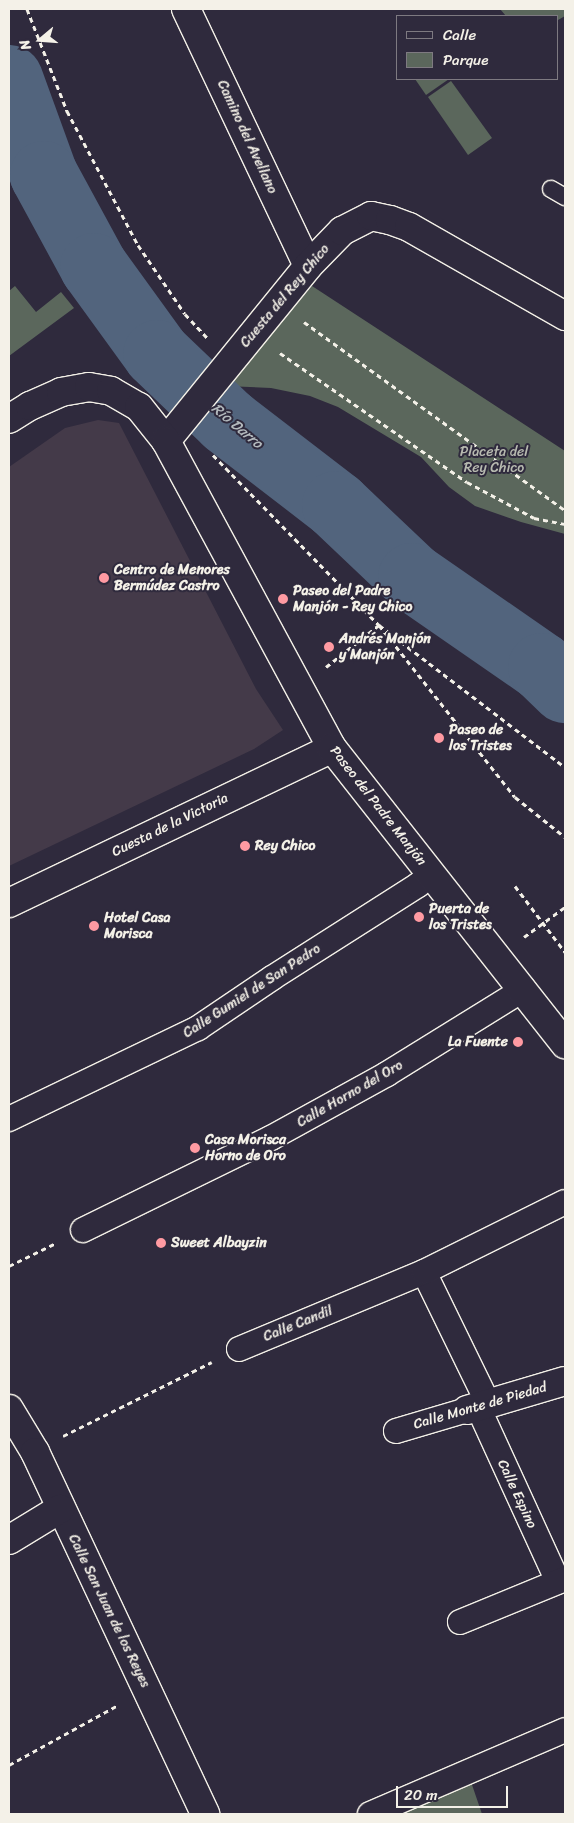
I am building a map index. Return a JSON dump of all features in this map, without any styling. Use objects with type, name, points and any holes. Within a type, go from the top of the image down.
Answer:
[{"type":"street","name":"Camino del Avellano","points":[[186,9],[308,266]]},
{"type":"street","name":"Cuesta del Rey Chico","points":[[179,426],[308,266],[342,231],[371,216],[409,227],[565,316]]},
{"type":"street","name":"Paseo del Padre Manjón","points":[[9,419],[30,406],[61,392],[89,387],[111,391],[179,426],[332,748],[524,989],[565,1044]]},
{"type":"street","name":"Cuesta de la Victoria","points":[[9,903],[332,748]]},
{"type":"street","name":"Calle Gumiel de San Pedro","points":[[9,1119],[198,1028],[432,874]]},
{"type":"street","name":"Calle Horno del Oro","points":[[83,1230],[271,1138],[388,1074],[524,989]]},
{"type":"street","name":"Calle Candil","points":[[240,1348],[424,1272],[565,1202]]},
{"type":"street","name":"Calle Espino","points":[[424,1272],[478,1407],[562,1580]]},
{"type":"street","name":"Calle Monte de Piedad","points":[[396,1431],[565,1381]]},
{"type":"street","name":"Calle San Juan de los Reyes","points":[[9,1409],[34,1452],[205,1814]]},
{"type":"street","points":[[9,1540],[60,1509]]},
{"type":"street","points":[[460,1622],[562,1580]]},
{"type":"street","points":[[370,1814],[565,1730]]},
{"type":"path","points":[[27,9],[67,110],[138,245],[223,371]]},
{"type":"path","points":[[283,296],[290,312],[565,510]]},
{"type":"path","points":[[254,332],[295,365],[467,482],[534,518],[565,524]]},
{"type":"path","points":[[179,426],[379,624],[515,797],[565,837]]},
{"type":"path","points":[[319,672],[379,624]]},
{"type":"path","points":[[379,624],[565,767]]},
{"type":"path","points":[[339,657],[342,662]]},
{"type":"path","points":[[515,886],[565,952]]},
{"type":"path","points":[[520,941],[565,907]]},
{"type":"path","points":[[9,1266],[83,1230]]},
{"type":"path","points":[[34,1452],[92,1421],[240,1348]]},
{"type":"path","points":[[9,1764],[147,1690]]},
{"type":"shaded area","name":"Centro de Menores Bermúdez Castro","points":[[98,420],[119,423],[256,689],[283,730],[254,749],[9,866],[9,467],[65,428]]},
{"type":"green space","points":[[500,9],[565,9],[565,16],[559,19],[559,15],[505,15]]},
{"type":"green space","points":[[416,80],[448,80],[426,95]]},
{"type":"green space","points":[[451,81],[492,138],[468,155],[428,97]]},
{"type":"green space","points":[[15,286],[36,312],[61,292],[74,308],[9,356],[9,291]]},
{"type":"green space","name":"Placeta del Rey Chico","points":[[312,286],[565,451],[565,534],[521,522],[475,506],[449,487],[421,457],[338,407],[310,396],[271,388],[225,386]]},
{"type":"green space","points":[[469,1776],[482,1814],[380,1814]]},
{"type":"waterway","name":"Río Darro","points":[[9,79],[44,175],[94,267],[157,354],[227,421],[336,505],[412,577],[542,667],[565,689]]},
{"type":"place","name":"Centro de Menores Bermúdez Castro","points":[[104,578]]},
{"type":"place","name":"Paseo del Padre Manjón - Rey Chico","points":[[283,599]]},
{"type":"place","name":"Andrés Manjón y Manjón","points":[[329,647]]},
{"type":"place","name":"Paseo de los Tristes","points":[[439,738]]},
{"type":"place","name":"Rey Chico","points":[[245,846]]},
{"type":"place","name":"Puerta de los Tristes","points":[[419,917]]},
{"type":"place","name":"Hotel Casa Morisca","points":[[94,926]]},
{"type":"place","name":"La Fuente","points":[[518,1042]]},
{"type":"place","name":"Casa Morisca Horno de Oro","points":[[195,1148]]},
{"type":"place","name":"Sweet Albayzin","points":[[161,1243]]}]
